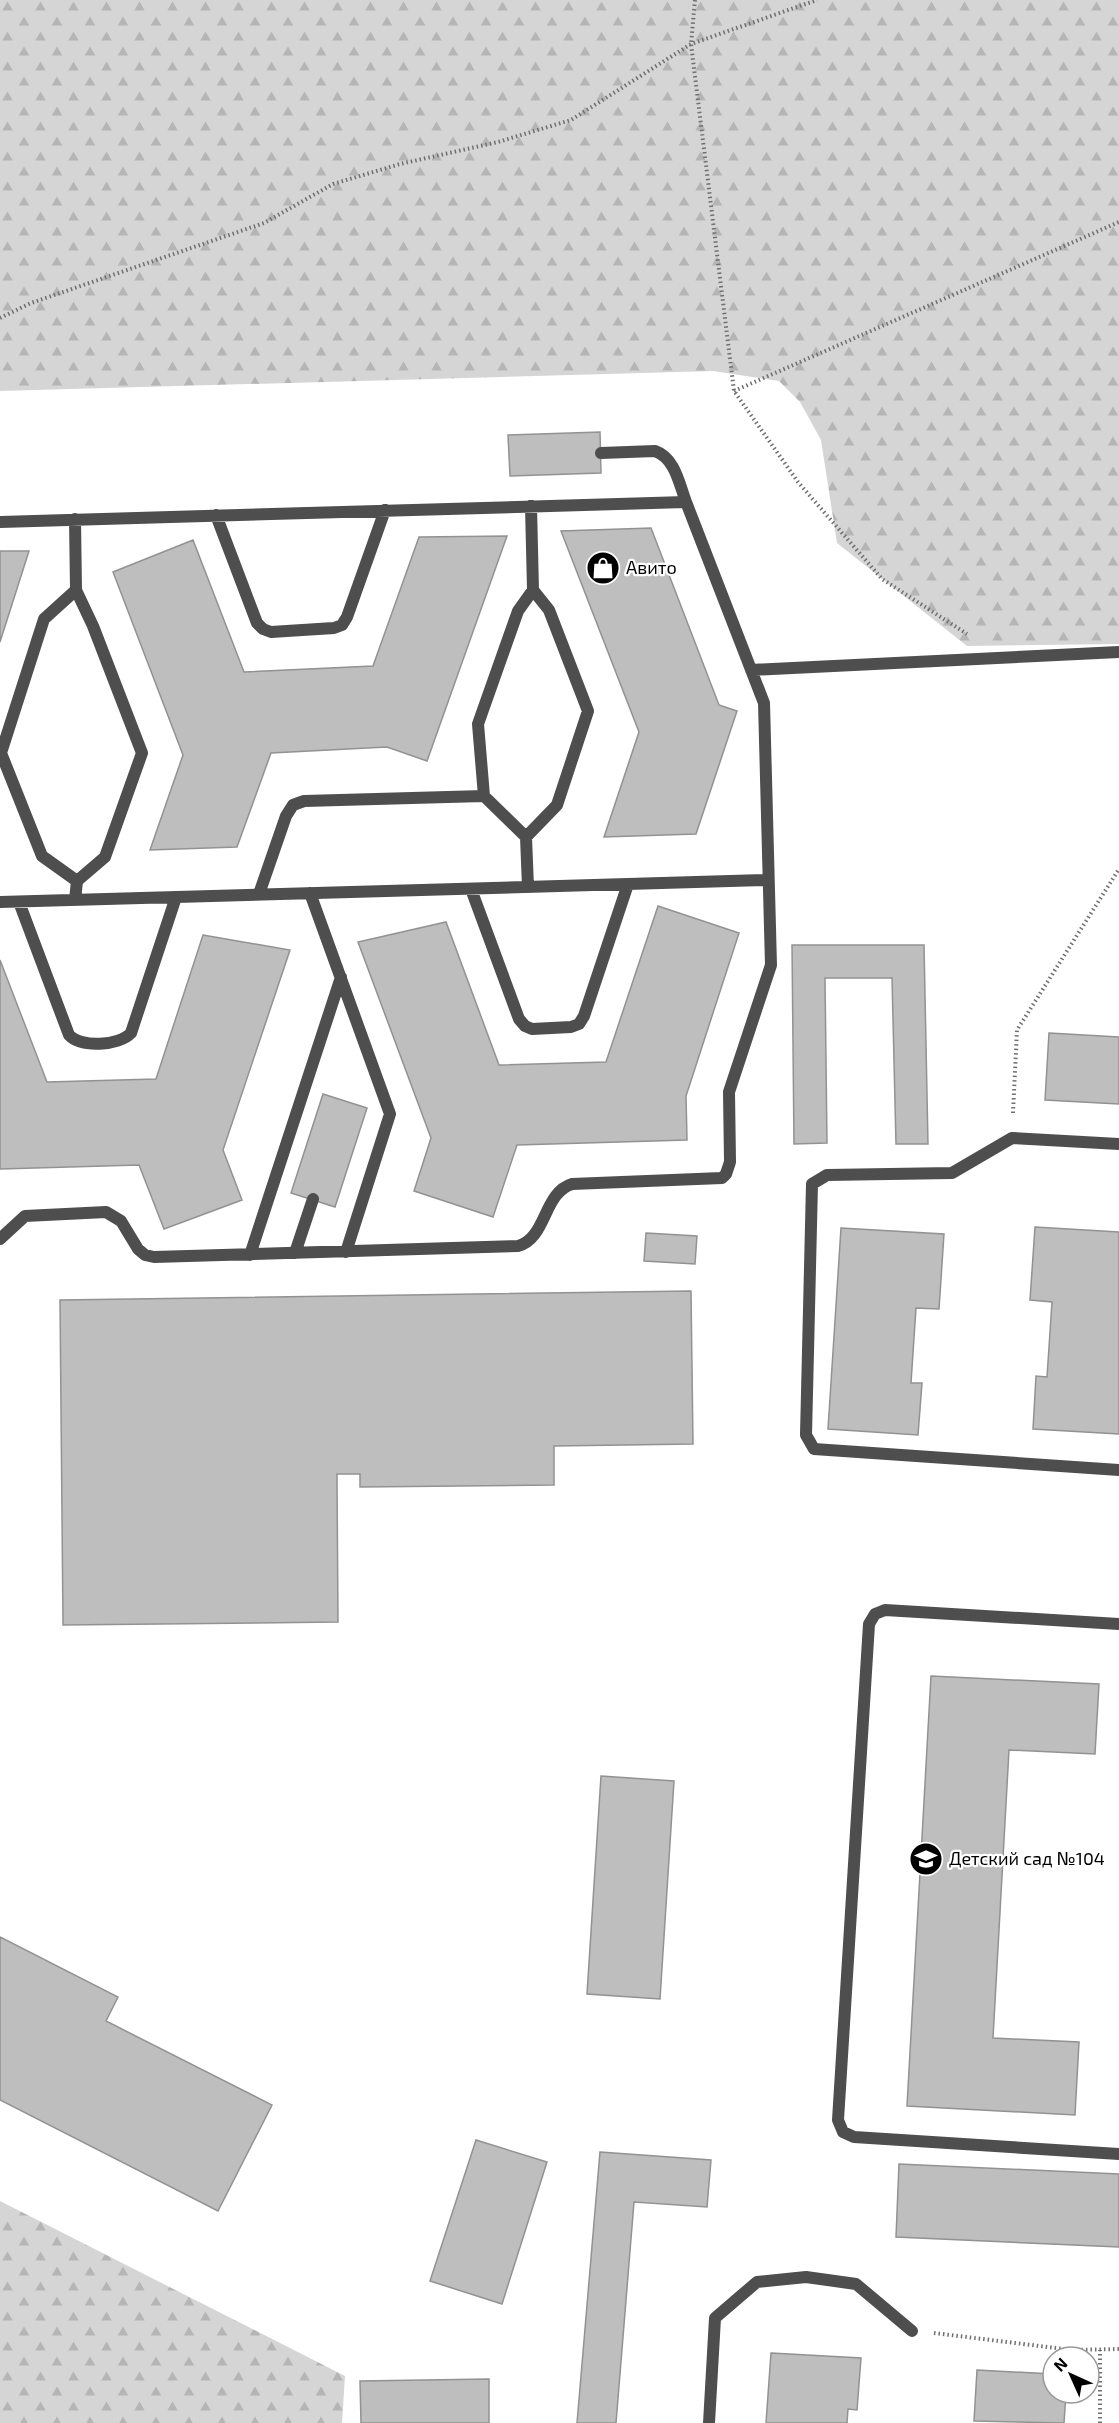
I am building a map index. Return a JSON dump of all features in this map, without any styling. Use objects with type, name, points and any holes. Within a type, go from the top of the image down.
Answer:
[{"type":"lane","points":[[0,1239],[25,1216],[106,1212],[121,1221],[145,1255],[154,1257],[518,1246],[532,1238],[555,1195],[562,1187],[572,1184],[714,1180],[726,1174],[730,1162],[729,1092],[771,965],[764,703],[669,459],[655,451],[601,453]]},
{"type":"lane","points":[[0,522],[686,502]]},
{"type":"lane","points":[[528,887],[526,837],[484,796],[478,724],[518,611],[533,590],[531,506]]},
{"type":"lane","points":[[216,515],[256,623],[271,632],[334,628],[342,625],[347,617],[385,510]]},
{"type":"lane","points":[[75,519],[76,590],[93,626],[142,753],[105,857],[77,881],[75,900]]},
{"type":"lane","points":[[76,590],[44,619],[1,753],[42,856],[77,881]]},
{"type":"lane","points":[[526,837],[557,805],[588,711],[549,610],[533,590]]},
{"type":"lane","points":[[751,670],[1119,652]]},
{"type":"lane","points":[[259,894],[286,816],[293,805],[304,801],[484,796]]},
{"type":"lane","points":[[0,902],[768,880]]},
{"type":"lane","points":[[471,889],[519,1019],[525,1026],[532,1029],[571,1027],[579,1024],[584,1016],[628,884]]},
{"type":"lane","points":[[310,893],[390,1114],[346,1252]]},
{"type":"lane","points":[[19,902],[69,1035],[82,1043],[119,1042],[130,1033],[176,897]]},
{"type":"lane","points":[[250,1255],[341,977]]},
{"type":"lane","points":[[1119,1144],[1012,1138],[952,1173],[827,1175],[812,1184],[806,1435],[814,1449],[1119,1470]]},
{"type":"lane","points":[[295,1253],[313,1199]]},
{"type":"lane","points":[[1119,1624],[885,1610],[875,1614],[869,1624],[838,2120],[843,2132],[854,2138],[1119,2154]]},
{"type":"lane","points":[[709,2423],[715,2318],[757,2282],[806,2277],[856,2284],[912,2331]]},
{"type":"path","points":[[695,0],[691,44],[734,391],[798,482],[882,579],[1005,658]]},
{"type":"path","points":[[0,318],[31,303],[264,223],[333,184],[400,164],[498,142],[571,120],[691,44],[818,0]]},
{"type":"path","points":[[734,391],[1119,222]]},
{"type":"path","points":[[1012,1138],[1017,1030],[1119,868]]},
{"type":"path","points":[[912,2331],[1041,2346]]},
{"type":"path","points":[[1101,2350],[1119,2349]]},
{"type":"path","points":[[1100,2405],[1100,2423]]},
{"type":"green space","points":[[0,0],[1119,0],[1119,644],[967,646],[837,543],[821,440],[800,402],[779,381],[713,371],[0,391]]},
{"type":"green space","points":[[0,2201],[345,2376],[342,2423],[0,2423]]},
{"type":"building","points":[[600,432],[601,473],[510,476],[508,435]]},
{"type":"building","points":[[651,528],[719,705],[737,711],[696,834],[604,837],[639,732],[561,531]]},
{"type":"building","points":[[507,536],[427,761],[387,747],[271,753],[237,847],[150,850],[183,755],[113,572],[193,540],[244,672],[373,666],[419,537]]},
{"type":"building","points":[[0,551],[29,551],[0,642]]},
{"type":"building","points":[[658,906],[739,933],[686,1096],[687,1140],[517,1145],[493,1217],[414,1191],[431,1138],[358,942],[446,922],[499,1065],[606,1062]]},
{"type":"building","points":[[203,935],[290,950],[223,1150],[242,1200],[164,1229],[139,1165],[0,1169],[0,960],[47,1082],[156,1079]]},
{"type":"building","points":[[792,945],[924,945],[928,1144],[896,1144],[892,978],[825,978],[827,1143],[794,1144]]},
{"type":"building","points":[[1049,1033],[1119,1037],[1119,1104],[1045,1100]]},
{"type":"building","points":[[323,1094],[367,1108],[335,1207],[291,1193]]},
{"type":"building","points":[[1035,1227],[1119,1232],[1119,1434],[1033,1429],[1036,1376],[1047,1377],[1052,1302],[1030,1300]]},
{"type":"building","points":[[841,1228],[944,1234],[939,1309],[916,1308],[911,1383],[922,1383],[918,1435],[828,1429]]},
{"type":"building","points":[[646,1233],[697,1236],[695,1264],[644,1261]]},
{"type":"building","points":[[691,1291],[693,1444],[554,1446],[554,1485],[360,1487],[360,1474],[337,1474],[338,1622],[63,1625],[60,1300]]},
{"type":"building","points":[[931,1676],[1099,1684],[1095,1754],[1009,1750],[993,2038],[1079,2042],[1075,2115],[907,2106]]},
{"type":"building","points":[[601,1776],[674,1781],[660,1999],[587,1994]]},
{"type":"building","points":[[0,1937],[118,1997],[106,2021],[272,2105],[218,2211],[0,2100]]},
{"type":"building","points":[[476,2140],[547,2162],[502,2304],[430,2281]]},
{"type":"building","points":[[600,2152],[711,2160],[707,2207],[634,2202],[616,2423],[577,2423]]},
{"type":"building","points":[[899,2164],[1119,2174],[1119,2247],[896,2237]]},
{"type":"building","points":[[771,2353],[861,2358],[857,2410],[848,2409],[847,2423],[766,2423]]},
{"type":"building","points":[[977,2370],[1041,2373],[1041,2405],[1065,2405],[1064,2423],[974,2421]]},
{"type":"building","points":[[489,2379],[489,2423],[361,2423],[360,2381]]},
{"type":"place","name":"Авито","points":[[603,568]]},
{"type":"place","name":"Детский сад №104","points":[[926,1859]]}]
